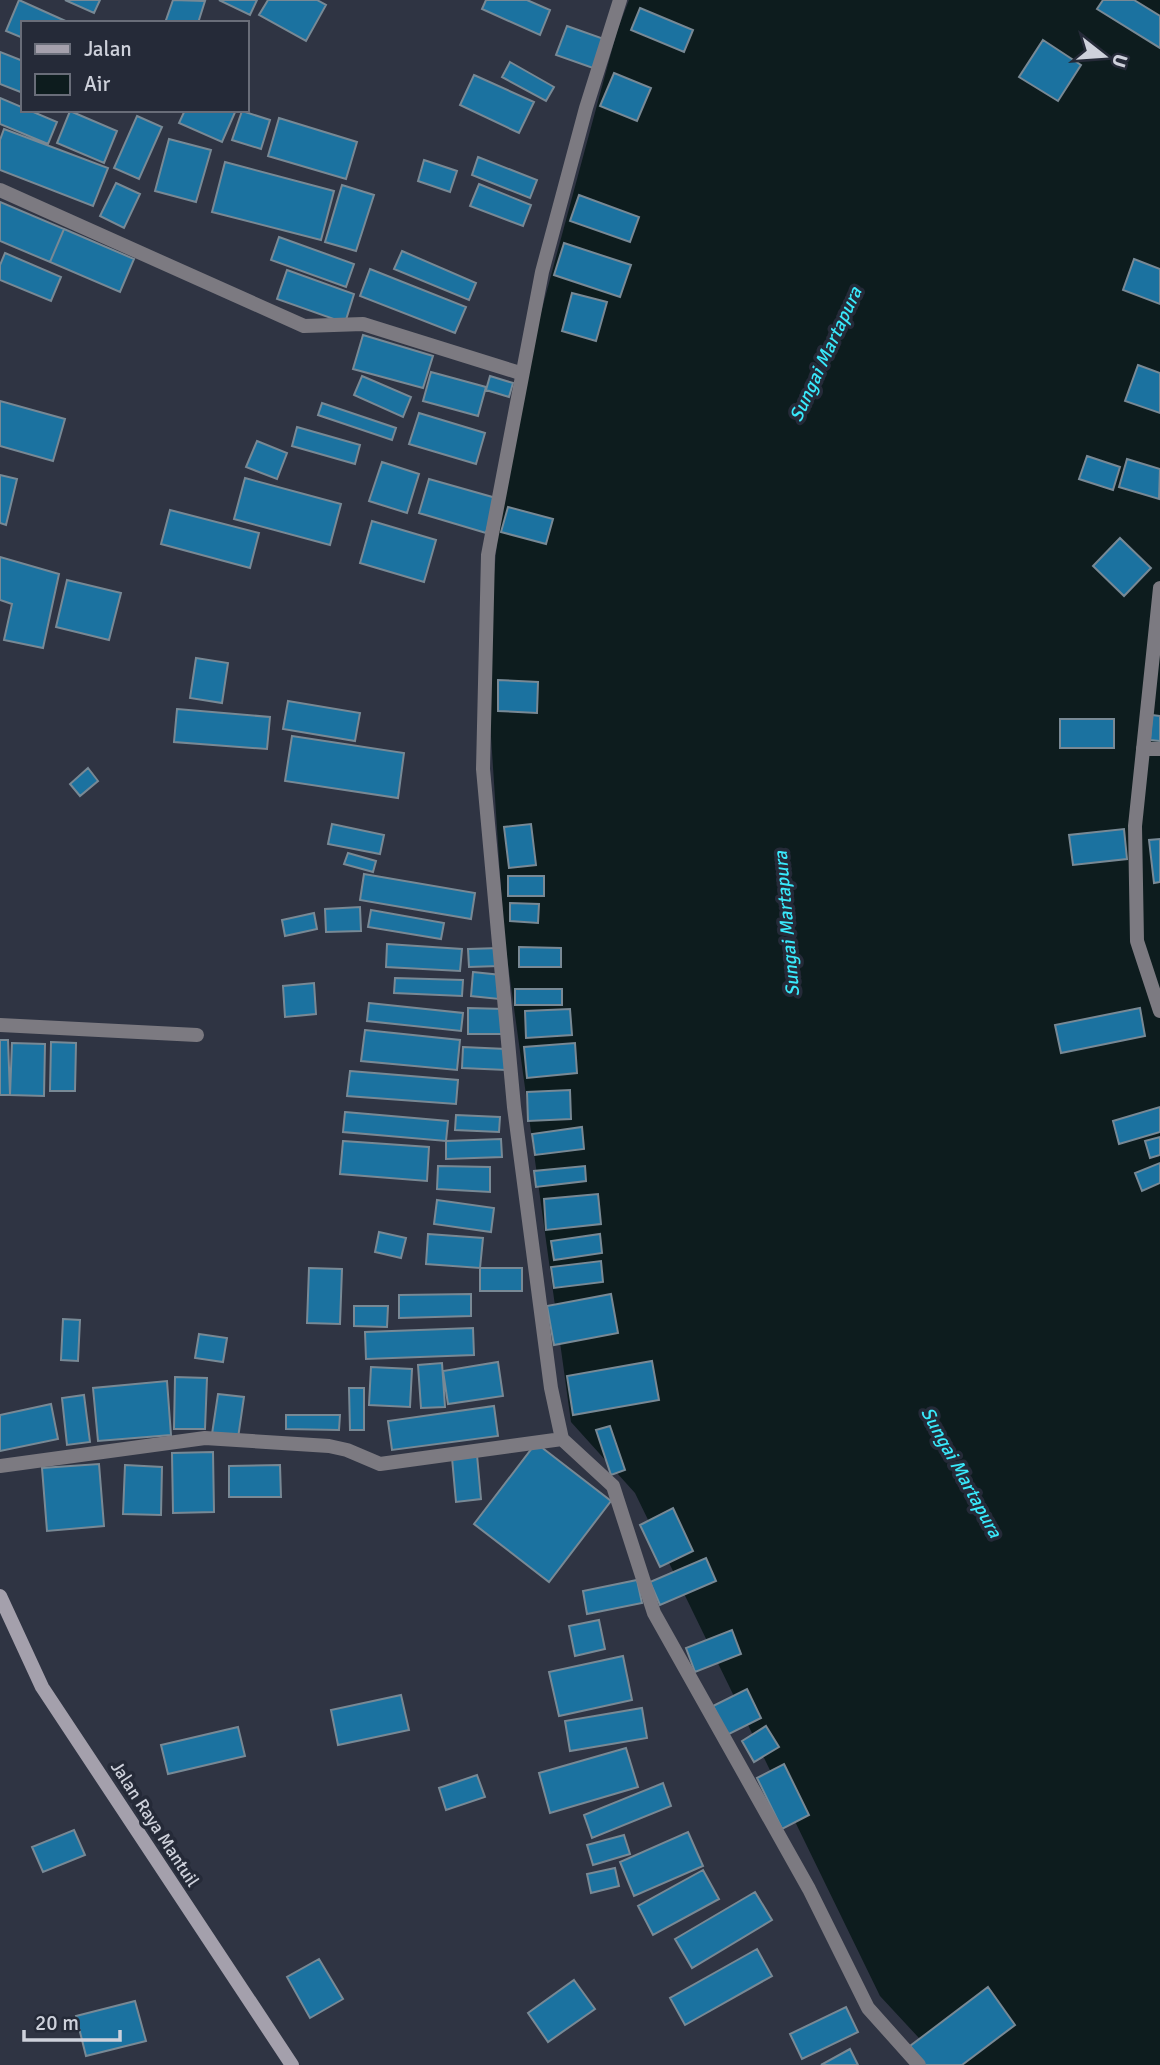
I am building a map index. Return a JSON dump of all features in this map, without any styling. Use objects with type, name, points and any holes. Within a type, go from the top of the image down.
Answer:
[{"type":"street","points":[[620,0],[562,196],[520,373],[488,555],[483,769],[514,1107],[547,1362],[562,1439],[613,1486],[654,1613],[809,1889],[868,2008],[919,2065]]},
{"type":"street","points":[[0,190],[304,326],[363,324],[520,373]]},
{"type":"street","points":[[1160,588],[1135,826],[1138,941],[1160,1010]]},
{"type":"street","points":[[1143,749],[1160,749]]},
{"type":"street","points":[[0,1025],[197,1035]]},
{"type":"street","points":[[0,1466],[205,1438],[329,1446],[347,1450],[380,1464],[562,1439]]},
{"type":"street","name":"Jalan Raya Mantuil","points":[[0,1596],[42,1687],[292,2065]]},
{"type":"water","name":"Sungai Martapura","points":[[629,0],[1160,0],[1160,2065],[944,2065],[880,1996],[635,1493],[571,1422],[504,935],[486,660],[499,522],[529,357],[617,31]]},
{"type":"building","points":[[19,0],[66,21],[21,21],[21,37],[6,31]]},
{"type":"building","points":[[65,0],[100,0],[94,13]]},
{"type":"building","points":[[173,0],[205,1],[199,21],[166,21]]},
{"type":"building","points":[[219,0],[257,0],[250,15]]},
{"type":"building","points":[[268,0],[317,0],[326,5],[306,41],[259,15]]},
{"type":"building","points":[[486,0],[527,0],[550,10],[540,35],[482,9]]},
{"type":"building","points":[[1103,0],[1134,0],[1160,16],[1160,48],[1097,9]]},
{"type":"building","points":[[640,8],[693,30],[684,52],[631,30]]},
{"type":"building","points":[[567,26],[604,39],[593,68],[556,55]]},
{"type":"building","points":[[1043,40],[1081,65],[1058,101],[1019,77]]},
{"type":"building","points":[[0,52],[21,60],[21,92],[0,84]]},
{"type":"building","points":[[510,62],[554,87],[546,101],[502,77]]},
{"type":"building","points":[[614,73],[651,88],[637,121],[600,106]]},
{"type":"building","points":[[474,75],[534,102],[519,133],[460,105]]},
{"type":"building","points":[[0,98],[21,107],[21,112],[33,112],[57,122],[48,144],[0,124]]},
{"type":"building","points":[[70,112],[117,131],[104,163],[57,143]]},
{"type":"building","points":[[184,112],[235,112],[222,142],[179,123]]},
{"type":"building","points":[[242,112],[270,120],[261,149],[232,140]]},
{"type":"building","points":[[137,116],[162,127],[139,179],[114,168]]},
{"type":"building","points":[[279,118],[357,142],[346,179],[268,156]]},
{"type":"building","points":[[4,129],[108,168],[93,206],[0,170],[0,140]]},
{"type":"building","points":[[169,139],[211,150],[196,202],[155,191]]},
{"type":"building","points":[[478,157],[537,180],[530,198],[472,175]]},
{"type":"building","points":[[424,160],[457,171],[450,192],[418,181]]},
{"type":"building","points":[[225,162],[334,191],[321,240],[212,212]]},
{"type":"building","points":[[116,183],[140,194],[124,228],[100,216]]},
{"type":"building","points":[[479,184],[531,205],[523,226],[470,206]]},
{"type":"building","points":[[342,185],[374,195],[356,251],[325,242]]},
{"type":"building","points":[[579,195],[639,217],[630,242],[570,221]]},
{"type":"building","points":[[0,202],[64,229],[50,262],[0,241]]},
{"type":"building","points":[[64,229],[134,259],[120,292],[50,262]]},
{"type":"building","points":[[279,237],[354,264],[346,287],[271,260]]},
{"type":"building","points":[[564,243],[631,265],[620,297],[554,275]]},
{"type":"building","points":[[402,251],[476,283],[469,300],[394,269]]},
{"type":"building","points":[[5,253],[61,277],[51,301],[0,280],[0,265]]},
{"type":"building","points":[[1134,259],[1160,269],[1160,304],[1123,290]]},
{"type":"building","points":[[370,269],[466,307],[455,333],[360,296]]},
{"type":"building","points":[[287,270],[354,294],[345,323],[277,299]]},
{"type":"building","points":[[572,293],[607,302],[596,341],[562,331]]},
{"type":"building","points":[[363,335],[433,356],[423,388],[353,369]]},
{"type":"building","points":[[1138,365],[1160,373],[1160,413],[1125,401]]},
{"type":"building","points":[[431,372],[486,387],[478,416],[423,401]]},
{"type":"building","points":[[362,376],[411,397],[403,417],[354,395]]},
{"type":"building","points":[[490,376],[513,383],[509,397],[486,390]]},
{"type":"building","points":[[0,401],[65,419],[53,461],[0,446]]},
{"type":"building","points":[[322,403],[396,428],[392,440],[318,415]]},
{"type":"building","points":[[419,413],[485,433],[476,464],[409,444]]},
{"type":"building","points":[[297,427],[360,445],[355,464],[292,446]]},
{"type":"building","points":[[257,441],[287,453],[277,479],[246,467]]},
{"type":"building","points":[[1087,456],[1120,467],[1113,490],[1079,479]]},
{"type":"building","points":[[1127,459],[1160,469],[1159,499],[1119,487]]},
{"type":"building","points":[[382,462],[419,474],[407,513],[369,501]]},
{"type":"building","points":[[0,475],[17,479],[6,525],[0,523]]},
{"type":"building","points":[[245,478],[341,504],[330,545],[234,519]]},
{"type":"building","points":[[429,479],[496,498],[486,533],[419,513]]},
{"type":"building","points":[[508,507],[553,519],[546,544],[501,532]]},
{"type":"building","points":[[170,510],[259,533],[250,568],[161,544]]},
{"type":"building","points":[[372,521],[436,540],[424,582],[360,563]]},
{"type":"building","points":[[1120,538],[1151,568],[1124,596],[1093,566]]},
{"type":"building","points":[[0,557],[59,574],[43,648],[4,640],[12,604],[0,600]]},
{"type":"building","points":[[67,580],[121,593],[109,640],[56,627]]},
{"type":"building","points":[[196,658],[228,663],[222,703],[190,698]]},
{"type":"building","points":[[498,680],[538,682],[537,713],[498,711]]},
{"type":"building","points":[[288,701],[360,713],[355,741],[283,729]]},
{"type":"building","points":[[177,709],[270,717],[267,749],[174,742]]},
{"type":"building","points":[[1152,715],[1160,716],[1160,741],[1150,740]]},
{"type":"building","points":[[1060,719],[1114,719],[1114,748],[1060,748]]},
{"type":"building","points":[[292,736],[404,753],[398,798],[285,781]]},
{"type":"building","points":[[88,768],[98,781],[80,796],[70,784]]},
{"type":"building","points":[[332,824],[384,835],[380,854],[328,844]]},
{"type":"building","points":[[531,824],[536,865],[509,868],[504,827]]},
{"type":"building","points":[[1124,829],[1127,859],[1073,865],[1069,835]]},
{"type":"building","points":[[1160,839],[1160,882],[1154,883],[1149,840]]},
{"type":"building","points":[[348,853],[376,861],[373,872],[344,864]]},
{"type":"building","points":[[364,874],[475,893],[471,919],[360,900]]},
{"type":"building","points":[[508,876],[544,876],[544,896],[508,896]]},
{"type":"building","points":[[510,903],[539,904],[538,923],[510,921]]},
{"type":"building","points":[[360,907],[361,931],[326,932],[325,909]]},
{"type":"building","points":[[371,910],[444,923],[441,939],[368,927]]},
{"type":"building","points":[[314,913],[317,929],[285,936],[282,920]]},
{"type":"building","points":[[387,944],[462,949],[460,971],[386,967]]},
{"type":"building","points":[[519,947],[561,948],[561,967],[519,967]]},
{"type":"building","points":[[499,948],[499,966],[469,967],[468,949]]},
{"type":"building","points":[[473,972],[501,975],[499,999],[471,996]]},
{"type":"building","points":[[395,978],[463,980],[462,996],[394,993]]},
{"type":"building","points":[[314,983],[316,1014],[285,1017],[283,986]]},
{"type":"building","points":[[515,989],[562,989],[562,1005],[515,1005]]},
{"type":"building","points":[[369,1003],[463,1013],[461,1031],[367,1021]]},
{"type":"building","points":[[468,1008],[505,1009],[505,1034],[468,1034]]},
{"type":"building","points":[[1140,1008],[1145,1036],[1061,1053],[1055,1025]]},
{"type":"building","points":[[570,1009],[572,1035],[526,1038],[525,1011]]},
{"type":"building","points":[[365,1030],[460,1040],[457,1070],[361,1061]]},
{"type":"building","points":[[0,1040],[8,1040],[10,1095],[0,1095]]},
{"type":"building","points":[[51,1042],[76,1043],[75,1091],[50,1091]]},
{"type":"building","points":[[12,1043],[45,1044],[44,1096],[10,1095]]},
{"type":"building","points":[[575,1043],[577,1073],[527,1078],[524,1047]]},
{"type":"building","points":[[463,1047],[506,1049],[506,1070],[462,1068]]},
{"type":"building","points":[[350,1071],[458,1080],[456,1104],[347,1096]]},
{"type":"building","points":[[570,1090],[571,1119],[528,1121],[527,1092]]},
{"type":"building","points":[[1160,1107],[1160,1132],[1119,1144],[1113,1121]]},
{"type":"building","points":[[345,1112],[448,1121],[446,1141],[343,1132]]},
{"type":"building","points":[[456,1115],[500,1117],[499,1132],[455,1130]]},
{"type":"building","points":[[582,1127],[584,1149],[535,1155],[532,1134]]},
{"type":"building","points":[[1160,1137],[1160,1155],[1150,1158],[1145,1141]]},
{"type":"building","points":[[501,1139],[502,1157],[446,1159],[446,1141]]},
{"type":"building","points":[[343,1141],[429,1147],[427,1181],[340,1174]]},
{"type":"building","points":[[1160,1163],[1160,1183],[1142,1191],[1135,1173]]},
{"type":"building","points":[[438,1166],[490,1167],[490,1192],[437,1189]]},
{"type":"building","points":[[585,1166],[586,1181],[536,1187],[534,1171]]},
{"type":"building","points":[[598,1194],[601,1224],[546,1230],[544,1199]]},
{"type":"building","points":[[437,1200],[494,1208],[491,1232],[434,1224]]},
{"type":"building","points":[[379,1232],[406,1238],[401,1258],[375,1252]]},
{"type":"building","points":[[428,1234],[483,1238],[480,1268],[426,1264]]},
{"type":"building","points":[[600,1234],[602,1253],[554,1260],[551,1241]]},
{"type":"building","points":[[601,1261],[603,1282],[554,1288],[551,1267]]},
{"type":"building","points":[[309,1268],[342,1269],[340,1324],[307,1323]]},
{"type":"building","points":[[480,1268],[522,1268],[522,1291],[480,1291]]},
{"type":"building","points":[[471,1294],[471,1316],[399,1318],[399,1295]]},
{"type":"building","points":[[611,1294],[618,1333],[554,1345],[547,1306]]},
{"type":"building","points":[[354,1306],[388,1306],[387,1327],[354,1326]]},
{"type":"building","points":[[63,1319],[80,1320],[78,1361],[61,1360]]},
{"type":"building","points":[[473,1328],[474,1355],[366,1359],[365,1332]]},
{"type":"building","points":[[199,1334],[227,1338],[223,1362],[195,1358]]},
{"type":"building","points":[[652,1361],[659,1400],[573,1415],[567,1376]]},
{"type":"building","points":[[498,1362],[503,1396],[448,1404],[443,1371]]},
{"type":"building","points":[[442,1363],[445,1407],[421,1408],[418,1365]]},
{"type":"building","points":[[371,1367],[412,1369],[410,1407],[369,1405]]},
{"type":"building","points":[[175,1377],[207,1378],[205,1429],[174,1429]]},
{"type":"building","points":[[167,1381],[171,1435],[98,1441],[93,1388]]},
{"type":"building","points":[[349,1388],[364,1388],[364,1430],[350,1430]]},
{"type":"building","points":[[218,1394],[244,1397],[238,1438],[212,1434]]},
{"type":"building","points":[[84,1395],[90,1442],[67,1445],[62,1398]]},
{"type":"building","points":[[51,1404],[58,1439],[0,1451],[0,1415]]},
{"type":"building","points":[[494,1406],[498,1436],[392,1450],[388,1421]]},
{"type":"building","points":[[286,1415],[340,1415],[339,1430],[286,1429]]},
{"type":"building","points":[[610,1426],[625,1470],[611,1475],[596,1430]]},
{"type":"building","points":[[536,1443],[611,1501],[549,1582],[474,1524]]},
{"type":"building","points":[[213,1452],[214,1512],[173,1513],[172,1453]]},
{"type":"building","points":[[477,1455],[481,1499],[456,1502],[452,1458]]},
{"type":"building","points":[[99,1464],[104,1526],[47,1531],[42,1468]]},
{"type":"building","points":[[125,1465],[162,1467],[161,1515],[123,1514]]},
{"type":"building","points":[[280,1465],[281,1497],[229,1497],[229,1466]]},
{"type":"building","points":[[673,1508],[693,1551],[660,1567],[640,1525]]},
{"type":"building","points":[[706,1558],[716,1581],[660,1605],[650,1582]]},
{"type":"building","points":[[637,1580],[642,1603],[587,1614],[583,1591]]},
{"type":"building","points":[[599,1620],[605,1649],[575,1656],[569,1626]]},
{"type":"building","points":[[732,1630],[741,1654],[695,1672],[686,1648]]},
{"type":"building","points":[[623,1656],[632,1700],[559,1716],[549,1672]]},
{"type":"building","points":[[747,1689],[761,1718],[727,1735],[713,1706]]},
{"type":"building","points":[[401,1695],[409,1730],[338,1745],[331,1710]]},
{"type":"building","points":[[642,1708],[647,1738],[570,1751],[565,1721]]},
{"type":"building","points":[[766,1726],[779,1747],[754,1762],[742,1741]]},
{"type":"building","points":[[238,1727],[245,1756],[168,1774],[161,1745]]},
{"type":"building","points":[[626,1748],[638,1787],[550,1813],[539,1773]]},
{"type":"building","points":[[784,1764],[809,1815],[782,1829],[757,1778]]},
{"type":"building","points":[[477,1775],[485,1797],[446,1810],[439,1788]]},
{"type":"building","points":[[663,1783],[671,1806],[592,1838],[584,1815]]},
{"type":"building","points":[[74,1830],[85,1855],[43,1872],[32,1847]]},
{"type":"building","points":[[688,1832],[703,1866],[634,1896],[620,1862]]},
{"type":"building","points":[[624,1835],[630,1854],[593,1865],[587,1845]]},
{"type":"building","points":[[615,1868],[619,1886],[591,1893],[587,1874]]},
{"type":"building","points":[[703,1870],[719,1899],[653,1935],[638,1906]]},
{"type":"building","points":[[755,1892],[772,1920],[692,1968],[675,1939]]},
{"type":"building","points":[[757,1949],[772,1976],[685,2025],[670,1998]]},
{"type":"building","points":[[319,1959],[343,1999],[310,2018],[287,1977]]},
{"type":"building","points":[[574,1980],[595,2009],[548,2042],[528,2013]]},
{"type":"building","points":[[988,1987],[1015,2025],[962,2065],[925,2065],[910,2046]]},
{"type":"building","points":[[135,2001],[146,2041],[86,2056],[76,2016]]},
{"type":"building","points":[[846,2007],[858,2032],[802,2059],[790,2034]]},
{"type":"building","points":[[850,2049],[858,2065],[821,2065]]}]
